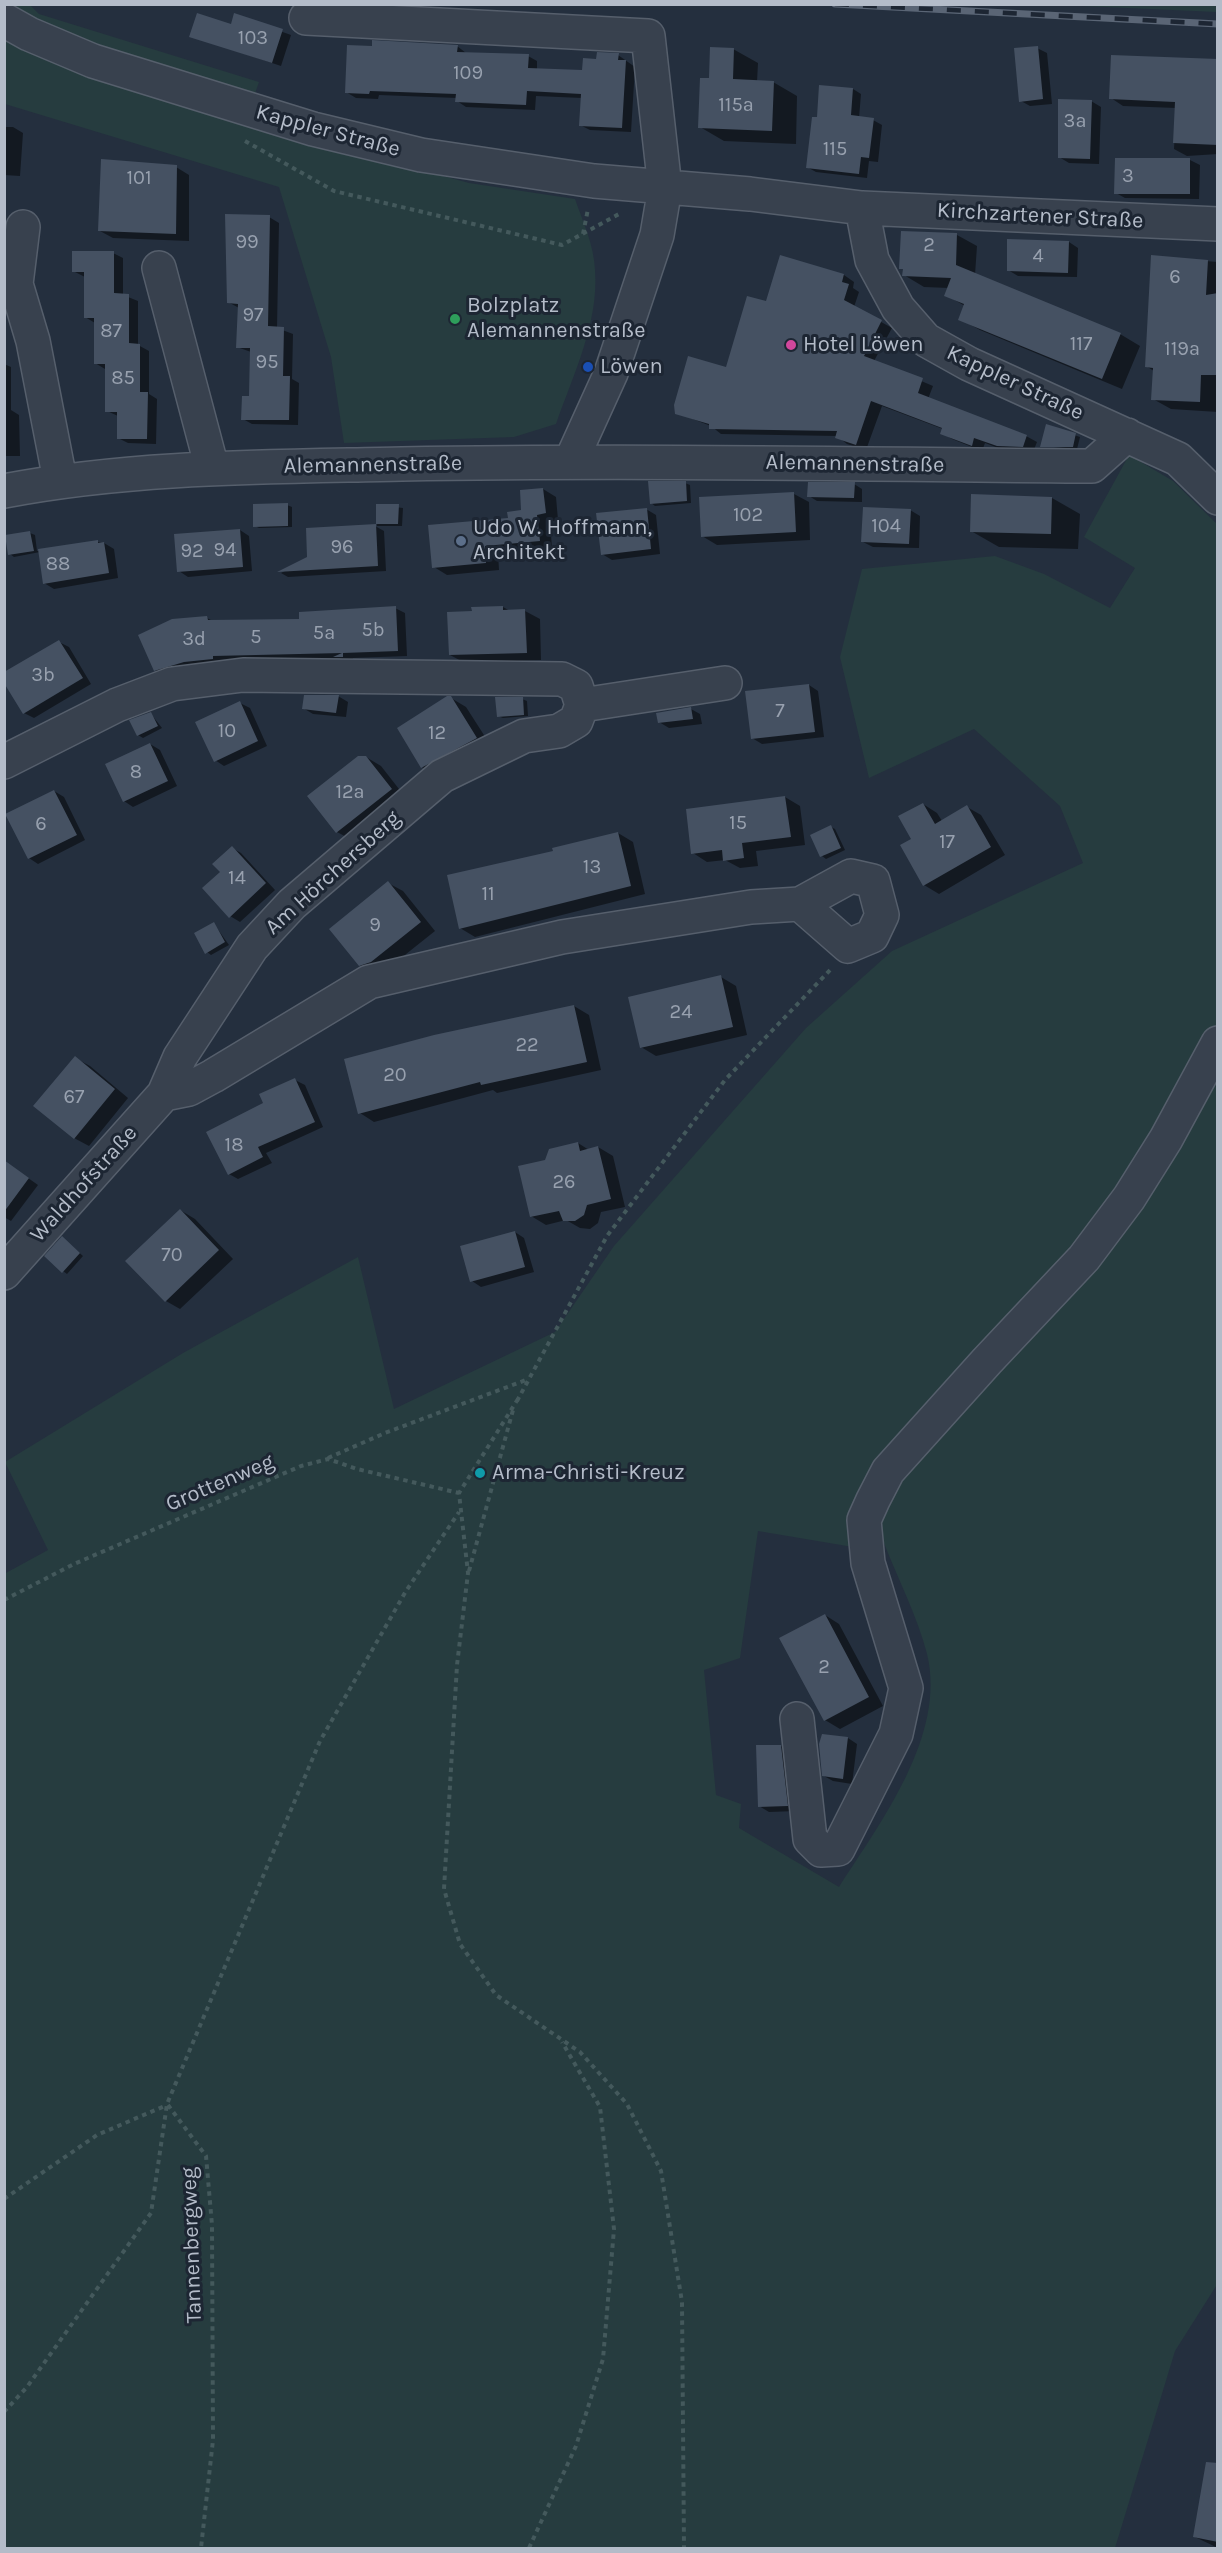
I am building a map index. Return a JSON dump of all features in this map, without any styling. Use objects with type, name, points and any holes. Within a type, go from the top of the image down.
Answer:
[{"type":"street","points":[[306,18],[648,36],[665,188],[657,235],[611,373],[571,461]]},
{"type":"street","name":"Kappler Straße","points":[[4,20],[29,34],[93,61],[313,129],[421,154],[594,181],[750,194],[862,208],[872,260],[898,308],[926,340],[969,364],[1178,459],[1218,498]]},
{"type":"street","name":"Kirchzartener Straße","points":[[862,208],[1218,224]]},
{"type":"street","points":[[22,227],[16,284],[33,341],[60,480]]},
{"type":"street","points":[[159,268],[212,468]]},
{"type":"street","name":"Alemannenstraße","points":[[4,491],[60,480],[212,468],[571,461],[1092,466],[1127,435]]},
{"type":"street","points":[[4,762],[117,705],[172,684],[243,675],[562,679],[576,686],[582,705],[725,683]]},
{"type":"street","name":"Am Hörchersberg","points":[[164,1094],[180,1057],[252,947],[292,904],[442,776],[524,736],[559,731],[576,721],[582,705]]},
{"type":"street","points":[[164,1094],[189,1089],[213,1076],[369,982],[562,937],[751,907],[800,904],[851,876],[873,881],[882,915],[872,936],[848,946],[800,904]]},
{"type":"street","points":[[796,1719],[810,1839],[821,1850],[838,1849],[896,1734],[906,1688],[868,1563],[864,1520],[873,1500],[888,1471],[987,1360],[1084,1258],[1130,1198],[1166,1139],[1218,1043]]},
{"type":"street","name":"Waldhofstraße","points":[[4,1273],[164,1094]]},
{"type":"path","points":[[684,2548],[682,2302],[660,2171],[627,2104],[580,2052],[561,2042],[496,1995],[460,1944],[444,1889],[457,1665],[468,1573],[507,1424],[526,1380],[607,1236],[725,1080],[825,978],[848,946]]},
{"type":"path","name":"Grottenweg","points":[[4,1600],[74,1564],[302,1466],[327,1459],[385,1433],[526,1380]]},
{"type":"path","points":[[468,1573],[459,1492],[518,1399]]},
{"type":"path","points":[[327,1459],[357,1469],[459,1492]]},
{"type":"path","points":[[4,2412],[27,2387],[151,2213],[167,2104],[320,1741],[406,1591],[460,1512]]},
{"type":"path","points":[[529,2548],[576,2446],[603,2359],[614,2229],[600,2107],[561,2042]]},
{"type":"path","points":[[4,2199],[98,2135],[167,2104]]},
{"type":"path","name":"Tannenbergweg","points":[[167,2104],[206,2156],[212,2225],[213,2440],[201,2548]]},
{"type":"green space","points":[[1060,4],[1217,4],[1217,12],[1060,5]]},
{"type":"green space","points":[[4,5],[30,5],[39,14],[259,82],[245,122],[469,183],[575,199],[593,252],[595,290],[589,329],[556,424],[514,437],[344,443],[331,357],[279,187],[5,104]]},
{"type":"green space","points":[[1129,455],[1173,481],[1218,525],[1218,2283],[1175,2351],[1115,2548],[5,2548],[4,1574],[48,1550],[5,1462],[183,1353],[358,1257],[394,1409],[555,1332],[614,1246],[806,1028],[892,951],[1083,863],[1060,806],[974,729],[869,778],[840,657],[862,569],[995,556],[1044,574],[1110,608],[1135,568],[1084,537]],"holes":[[[758,1531],[853,1547],[884,1543],[923,1640],[931,1685],[927,1716],[919,1746],[906,1777],[873,1835],[839,1887],[739,1828],[741,1804],[716,1795],[704,1670],[740,1658]]]},
{"type":"building","points":[[197,13],[231,24],[234,13],[283,29],[272,63],[189,37]]},
{"type":"building","points":[[372,40],[458,45],[457,52],[529,54],[528,68],[582,70],[583,58],[596,59],[597,52],[619,53],[618,60],[626,60],[622,128],[579,126],[581,94],[527,91],[526,105],[455,102],[456,94],[370,91],[369,94],[345,93],[347,45],[372,46]]},
{"type":"building","points":[[1038,46],[1043,99],[1019,102],[1014,48]]},
{"type":"building","points":[[710,47],[734,48],[733,79],[774,81],[772,131],[698,128],[700,78],[709,78]]},
{"type":"building","points":[[1111,55],[1218,59],[1218,145],[1173,143],[1175,102],[1109,99]]},
{"type":"building","points":[[819,85],[853,88],[851,115],[874,118],[869,158],[861,157],[859,174],[806,168],[812,117],[817,117]]},
{"type":"building","points":[[1058,99],[1092,100],[1090,159],[1058,158]]},
{"type":"building","points":[[1115,158],[1190,158],[1190,194],[1114,194]]},
{"type":"building","points":[[101,159],[177,165],[176,234],[98,231]]},
{"type":"building","points":[[225,214],[270,215],[268,326],[284,327],[283,376],[290,376],[289,420],[241,420],[242,396],[249,396],[250,348],[236,348],[238,304],[227,303]]},
{"type":"building","points":[[901,231],[957,233],[956,265],[1121,333],[1102,379],[958,320],[964,304],[944,296],[951,278],[902,276],[903,269],[899,269]]},
{"type":"building","points":[[1007,239],[1069,241],[1068,273],[1007,271]]},
{"type":"building","points":[[72,251],[114,251],[114,293],[129,294],[129,343],[140,344],[140,392],[148,392],[147,439],[117,439],[117,412],[105,412],[105,364],[94,364],[94,318],[84,318],[84,272],[72,272]]},
{"type":"building","points":[[780,255],[844,274],[842,282],[849,284],[844,300],[882,320],[864,356],[923,378],[918,393],[1027,435],[1023,447],[997,446],[974,438],[972,446],[940,434],[942,428],[871,401],[856,445],[835,438],[837,431],[709,429],[709,424],[675,414],[674,405],[688,356],[726,367],[747,296],[766,301]]},
{"type":"building","points":[[1151,255],[1208,260],[1206,295],[1218,293],[1218,375],[1201,375],[1200,402],[1151,400],[1153,368],[1145,367]]},
{"type":"building","points":[[1046,424],[1076,433],[1073,447],[1040,447]]},
{"type":"building","points":[[648,481],[686,481],[687,501],[650,504]]},
{"type":"building","points":[[808,482],[855,482],[854,498],[807,497]]},
{"type":"building","points":[[543,488],[546,513],[537,515],[540,541],[485,546],[486,563],[432,568],[428,525],[508,518],[507,512],[521,510],[520,490]]},
{"type":"building","points":[[794,492],[796,532],[701,537],[699,497]]},
{"type":"building","points":[[971,494],[1052,497],[1051,534],[970,532]]},
{"type":"building","points":[[288,503],[288,526],[253,527],[253,504]]},
{"type":"building","points":[[376,504],[399,504],[398,524],[376,524]]},
{"type":"building","points":[[863,507],[911,509],[909,544],[861,542]]},
{"type":"building","points":[[647,508],[651,549],[601,555],[596,513]]},
{"type":"building","points":[[376,524],[378,566],[277,572],[307,557],[306,528]]},
{"type":"building","points":[[240,529],[243,567],[177,572],[174,534]]},
{"type":"building","points":[[30,531],[34,551],[8,555],[5,535]]},
{"type":"building","points":[[98,540],[98,543],[104,542],[109,573],[43,584],[38,549]]},
{"type":"building","points":[[396,606],[398,651],[343,653],[343,657],[333,657],[342,653],[213,656],[213,659],[184,662],[154,671],[138,635],[172,619],[207,616],[208,620],[299,619],[299,612]]},
{"type":"building","points":[[503,606],[503,610],[525,609],[527,653],[449,655],[447,612],[472,611],[471,607]]},
{"type":"building","points":[[59,640],[83,678],[23,714],[4,683],[4,672]]},
{"type":"building","points":[[809,684],[815,732],[751,739],[745,691]]},
{"type":"building","points":[[304,695],[339,695],[336,713],[302,709]]},
{"type":"building","points":[[447,696],[451,696],[477,738],[421,768],[397,728]]},
{"type":"building","points":[[495,697],[523,697],[524,715],[497,717]]},
{"type":"building","points":[[240,701],[258,741],[214,762],[195,722]]},
{"type":"building","points":[[691,707],[693,719],[658,723],[656,713]]},
{"type":"building","points":[[151,712],[158,726],[137,736],[129,720]]},
{"type":"building","points":[[150,743],[168,781],[123,802],[105,764]]},
{"type":"building","points":[[358,756],[366,756],[392,789],[336,833],[307,796]]},
{"type":"building","points":[[54,790],[77,835],[28,859],[5,814]]},
{"type":"building","points":[[785,796],[791,837],[742,843],[744,858],[723,861],[722,850],[691,854],[686,809]]},
{"type":"building","points":[[923,803],[935,824],[967,805],[991,847],[923,886],[900,845],[911,839],[898,816]]},
{"type":"building","points":[[831,825],[841,848],[820,857],[810,835]]},
{"type":"building","points":[[618,832],[631,886],[459,929],[447,875],[553,851],[552,848]]},
{"type":"building","points":[[232,846],[266,883],[229,918],[202,888],[220,872],[212,864]]},
{"type":"building","points":[[388,881],[421,922],[371,962],[359,966],[329,929]]},
{"type":"building","points":[[214,922],[225,942],[205,954],[194,933]]},
{"type":"building","points":[[721,975],[733,1027],[640,1048],[628,997]]},
{"type":"building","points":[[574,1005],[587,1062],[481,1085],[480,1082],[358,1114],[344,1059],[434,1035]]},
{"type":"building","points":[[75,1056],[115,1089],[74,1139],[33,1106]]},
{"type":"building","points":[[295,1078],[315,1122],[258,1147],[263,1157],[228,1175],[206,1132],[263,1103],[259,1094]]},
{"type":"building","points":[[578,1142],[580,1151],[598,1146],[611,1199],[587,1205],[584,1215],[575,1221],[563,1221],[559,1211],[530,1217],[518,1166],[545,1160],[549,1149]]},
{"type":"building","points":[[4,1160],[29,1178],[4,1212]]},
{"type":"building","points":[[180,1209],[219,1250],[165,1302],[125,1261]]},
{"type":"building","points":[[515,1231],[525,1267],[470,1282],[460,1246]]},
{"type":"building","points":[[62,1236],[80,1253],[62,1273],[44,1256]]},
{"type":"building","points":[[825,1614],[869,1697],[824,1721],[779,1638]]},
{"type":"building","points":[[822,1734],[848,1737],[843,1779],[822,1776],[819,1744]]},
{"type":"building","points":[[756,1745],[781,1745],[788,1806],[758,1807]]},
{"type":"building","points":[[1206,2462],[1218,2463],[1218,2542],[1193,2537]]},
{"type":"railway","points":[[835,4],[1218,24]]},
{"type":"place","name":"Bolzplatz Alemannenstraße","points":[[455,319]]},
{"type":"place","name":"Hotel Löwen","points":[[791,345]]},
{"type":"place","name":"Löwen","points":[[588,367]]},
{"type":"place","name":"Udo W. Hoffmann, Architekt","points":[[461,541]]},
{"type":"place","name":"Arma-Christi-Kreuz","points":[[480,1473]]}]
